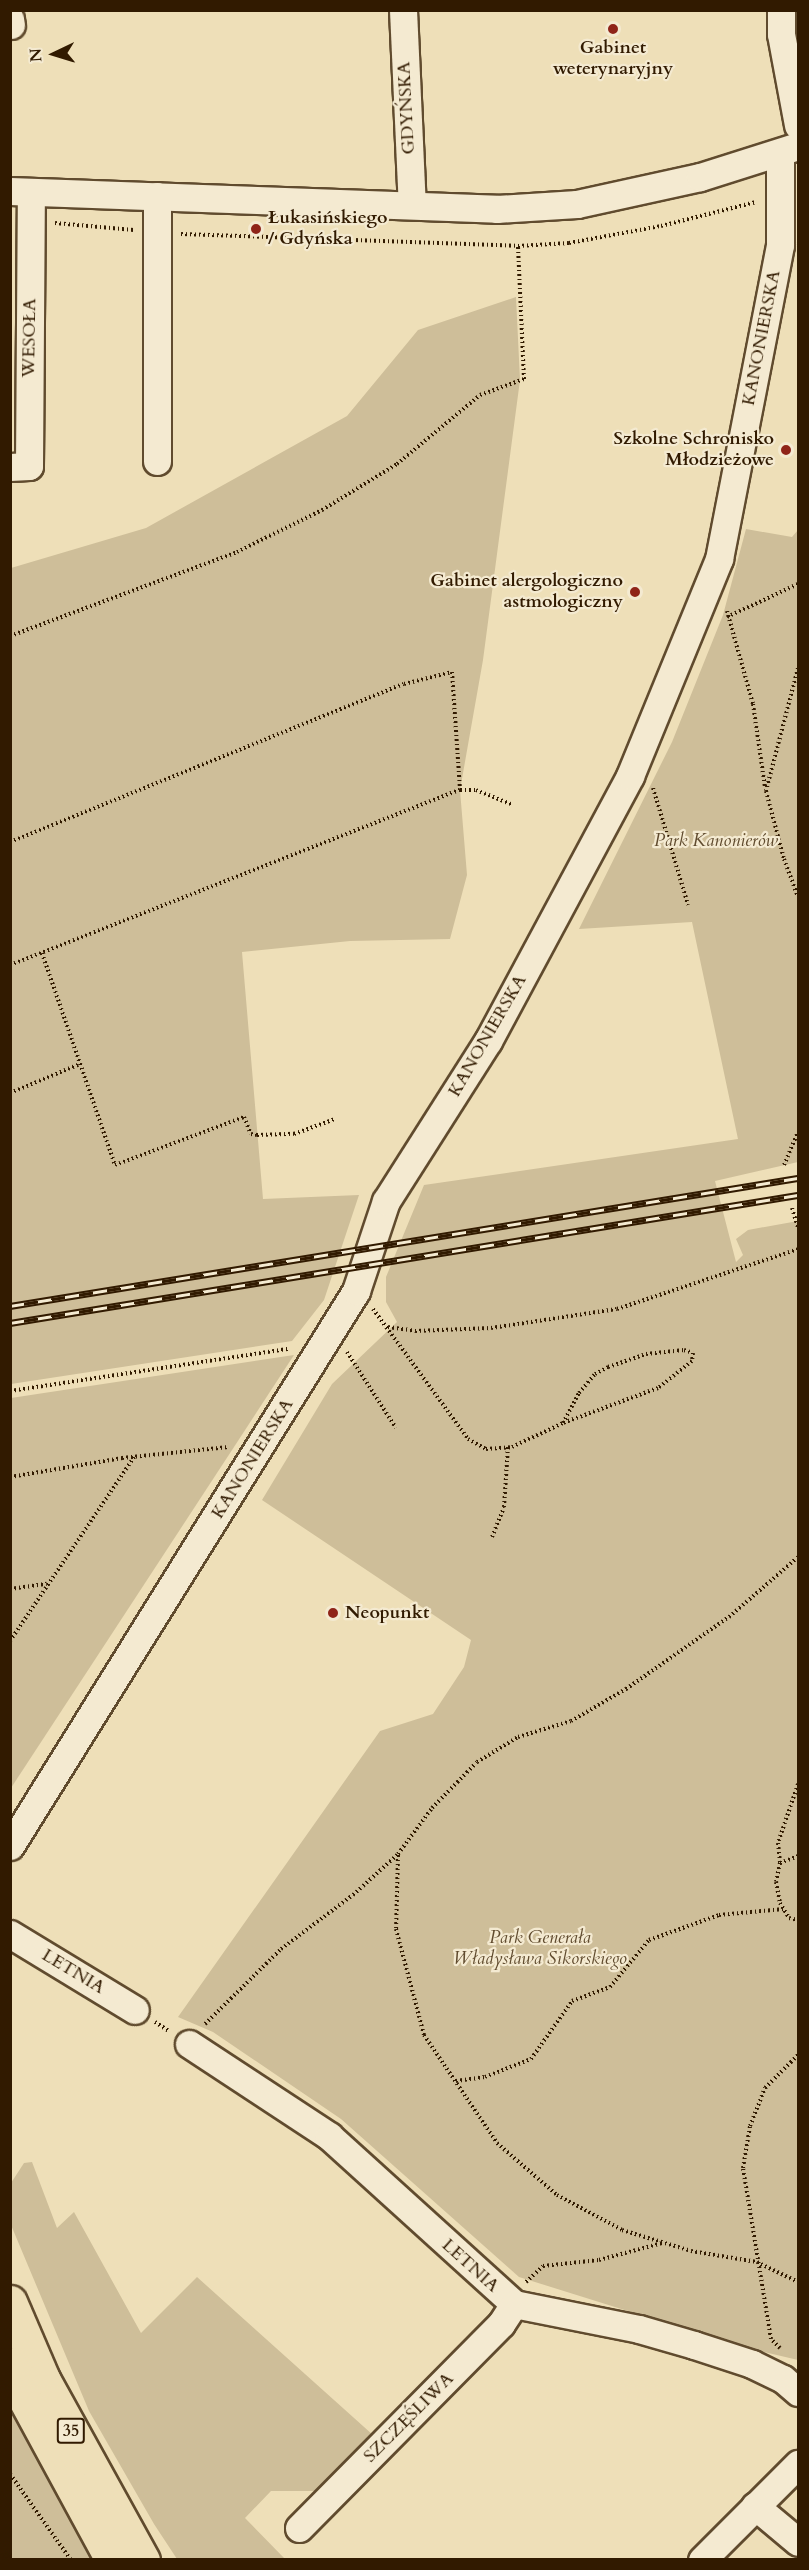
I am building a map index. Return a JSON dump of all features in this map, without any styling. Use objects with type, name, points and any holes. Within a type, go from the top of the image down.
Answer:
[{"type":"main road","name":"35","points":[[10,2302],[15,2345],[16,2391],[112,2559]]},
{"type":"main road","name":"35","points":[[15,2345],[54,2399],[144,2559]]},
{"type":"street","name":"GDYŃSKA","points":[[403,10],[412,205]]},
{"type":"street","points":[[781,10],[781,34],[798,125]]},
{"type":"street","points":[[10,19],[11,25]]},
{"type":"street","points":[[21,192],[496,209],[577,204],[700,177],[789,149]]},
{"type":"street","name":"KANONIERSKA","points":[[10,1846],[356,1291],[386,1201],[488,1041],[630,776],[719,559],[780,245],[789,149]]},
{"type":"street","name":"WESOŁA","points":[[10,467],[29,466],[32,220],[21,192]]},
{"type":"street","points":[[157,196],[157,461]]},
{"type":"street","name":"LETNIA","points":[[10,1934],[135,2010]]},
{"type":"street","name":"LETNIA","points":[[189,2044],[329,2136],[514,2304],[639,2329],[694,2345],[752,2364],[783,2379],[798,2392]]},
{"type":"street","name":"SZCZĘŚLIWA","points":[[300,2528],[501,2324],[514,2304]]},
{"type":"street","points":[[702,2559],[798,2464]]},
{"type":"street","points":[[755,2506],[798,2542]]},
{"type":"street","points":[[691,2559],[755,2506]]},
{"type":"path","points":[[32,220],[158,232],[333,238]]},
{"type":"path","points":[[10,636],[237,552],[322,510],[398,464],[480,395],[524,379],[518,246]]},
{"type":"path","points":[[727,617],[798,584]]},
{"type":"path","points":[[726,606],[727,617],[753,704],[766,791],[784,859],[798,897]]},
{"type":"path","points":[[766,791],[798,668]]},
{"type":"path","points":[[10,842],[404,684],[452,672],[460,790]]},
{"type":"path","points":[[653,780],[654,799],[688,905]]},
{"type":"path","points":[[10,965],[460,790],[476,790],[512,804]]},
{"type":"path","points":[[42,953],[115,1164],[244,1117],[251,1134],[258,1135],[294,1134],[335,1119]]},
{"type":"path","points":[[10,1093],[80,1064]]},
{"type":"path","points":[[784,1165],[798,1132]]},
{"type":"path","points":[[792,1208],[798,1228]]},
{"type":"path","points":[[388,1327],[415,1330],[491,1328],[617,1309],[798,1249]]},
{"type":"path","points":[[356,1291],[388,1327],[468,1439],[486,1449],[507,1447],[563,1423],[658,1388],[692,1361],[693,1353],[684,1350],[646,1354],[595,1374],[563,1423]]},
{"type":"path","points":[[10,1391],[328,1336],[396,1428]]},
{"type":"path","points":[[10,1477],[135,1457],[234,1447],[253,1458]]},
{"type":"path","points":[[492,1537],[504,1507],[507,1447]]},
{"type":"path","points":[[10,1641],[135,1457]]},
{"type":"path","points":[[189,2044],[212,2016],[281,1949],[353,1895],[398,1854],[432,1808],[477,1762],[519,1737],[571,1721],[626,1689],[729,1617],[798,1557]]},
{"type":"path","points":[[10,1589],[47,1584]]},
{"type":"path","points":[[798,1784],[778,1843],[780,1863],[776,1882],[789,1918],[798,1920]]},
{"type":"path","points":[[398,1854],[396,1929],[410,1992],[424,2035],[497,2143],[557,2196],[622,2230],[663,2242],[757,2262],[798,2282]]},
{"type":"path","points":[[780,1863],[798,1856]]},
{"type":"path","points":[[456,2081],[485,2077],[531,2059],[572,2001],[610,1988],[649,1940],[719,1915],[784,1909]]},
{"type":"path","points":[[784,2352],[771,2339],[744,2177],[750,2126],[765,2088],[798,2055]]},
{"type":"path","points":[[514,2304],[530,2274],[543,2266],[599,2260],[663,2242]]},
{"type":"path","points":[[10,2474],[71,2559]]},
{"type":"green space","points":[[516,297],[520,380],[483,660],[460,790],[467,875],[450,939],[350,941],[242,952],[263,1199],[359,1195],[324,1300],[292,1341],[11,1384],[11,568],[146,528],[347,416],[418,330]]},
{"type":"green space","name":"Park Generała Władysława Sikorskiego","points":[[746,529],[792,537],[798,530],[798,1162],[715,1181],[736,1262],[743,1255],[736,1239],[748,1230],[798,1221],[798,2360],[743,2347],[519,2277],[341,2119],[213,2032],[178,2017],[380,1731],[433,1714],[464,1667],[471,1640],[262,1500],[332,1384],[397,1322],[386,1302],[386,1277],[424,1185],[738,1139],[692,922],[579,929],[672,742],[723,615]]},
{"type":"green space","points":[[294,1355],[234,1447],[11,1788],[11,1398]]},
{"type":"green space","points":[[32,2162],[57,2228],[74,2212],[141,2333],[197,2277],[373,2435],[320,2491],[271,2491],[245,2518],[285,2559],[177,2559],[154,2524],[89,2411],[11,2225],[11,2183],[24,2163]]},
{"type":"green space","points":[[10,2403],[94,2559],[11,2559]]},
{"type":"railway","points":[[10,1306],[798,1178]]},
{"type":"railway","points":[[10,1323],[798,1195]]},
{"type":"place","name":"Gabinet weterynaryjny","points":[[613,29]]},
{"type":"place","name":"Łukasińskiego / Gdyńska","points":[[256,229]]},
{"type":"place","name":"Szkolne Schronisko Młodzieżowe","points":[[786,450]]},
{"type":"place","name":"Gabinet alergologiczno astmologiczny","points":[[635,592]]},
{"type":"place","name":"Neopunkt","points":[[333,1613]]},
{"type":"park label","name":"Park Kanonierów","points":[[716,841]]}]
